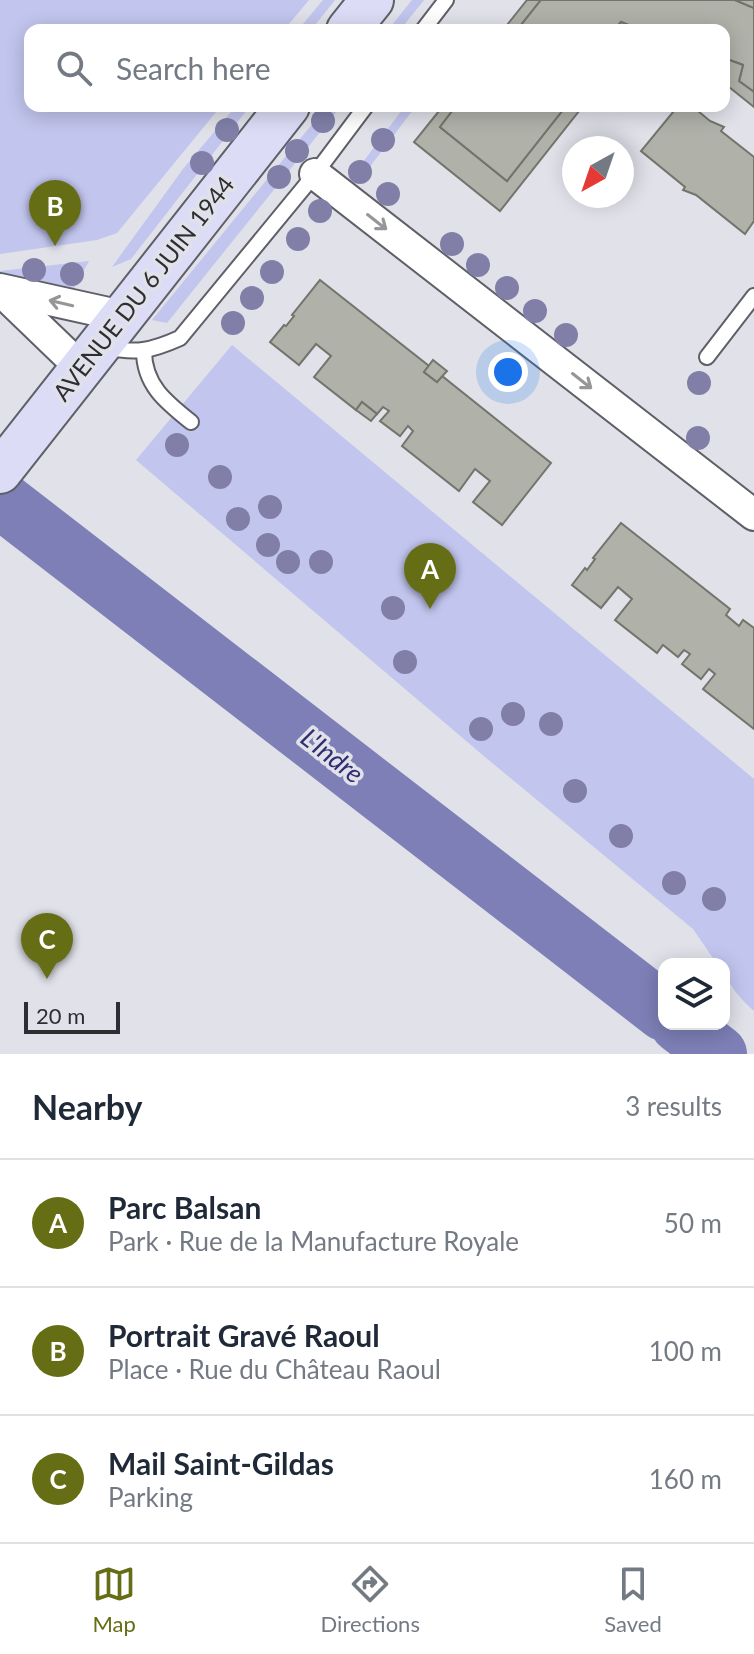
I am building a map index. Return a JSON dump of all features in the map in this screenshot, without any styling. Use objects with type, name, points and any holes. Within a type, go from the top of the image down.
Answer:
[{"type":"main road","points":[[353,24],[372,0]]},
{"type":"main road","name":"AVENUE DU 6 JUIN 1944","points":[[0,472],[283,112]]},
{"type":"street","points":[[315,174],[754,515]]},
{"type":"street","points":[[0,290],[90,356]]},
{"type":"street","points":[[0,290],[90,356]]},
{"type":"lane","points":[[428,24],[446,0]]},
{"type":"lane","points":[[90,356],[156,349],[180,338],[315,174],[362,112]]},
{"type":"lane","points":[[707,357],[754,296]]},
{"type":"lane","points":[[144,351],[152,385],[160,396],[191,422]]},
{"type":"shaded area","points":[[0,0],[309,0],[289,24],[24,24],[24,112],[216,112],[117,233],[97,240],[0,254]]},
{"type":"shaded area","points":[[323,0],[335,0],[316,24],[303,24]]},
{"type":"shaded area","points":[[412,0],[424,0],[405,24],[393,24]]},
{"type":"shaded area","points":[[231,112],[245,112],[131,259],[112,267],[183,169]]},
{"type":"shaded area","points":[[322,112],[336,112],[167,323],[152,320]]},
{"type":"shaded area","points":[[400,112],[411,112],[359,181],[354,174]]},
{"type":"shaded area","points":[[89,261],[73,290],[0,276],[0,271]]},
{"type":"shaded area","points":[[232,345],[754,779],[754,1011],[730,984],[730,958],[713,958],[693,929],[485,757],[136,460]]},
{"type":"building","points":[[527,0],[541,0],[522,24],[508,24]]},
{"type":"building","points":[[541,0],[735,0],[754,8],[754,92],[739,81],[743,65],[730,60],[730,24],[522,24]]},
{"type":"building","points":[[735,0],[754,0],[754,8]]},
{"type":"building","points":[[730,60],[743,65],[739,81],[754,92],[754,107],[730,88]]},
{"type":"building","points":[[438,112],[451,112],[440,127],[507,181],[561,112],[578,112],[500,211],[414,142]]},
{"type":"building","points":[[451,112],[561,112],[507,181],[440,127]]},
{"type":"building","points":[[673,112],[699,112],[724,127],[721,131],[754,157],[754,221],[745,234],[696,195],[683,190],[685,187],[641,151]]},
{"type":"building","points":[[320,280],[429,366],[424,372],[437,382],[442,376],[551,463],[502,525],[473,502],[490,481],[475,469],[459,491],[402,446],[413,431],[408,426],[400,436],[380,421],[389,411],[383,407],[377,414],[362,402],[356,410],[314,377],[331,356],[316,344],[299,365],[270,342],[286,326]]},
{"type":"building","points":[[433,360],[447,371],[437,382],[424,372]]},
{"type":"building","points":[[362,402],[377,414],[371,421],[356,410]]},
{"type":"building","points":[[621,523],[730,609],[726,615],[739,626],[743,620],[754,628],[754,729],[703,689],[715,674],[709,669],[701,679],[682,664],[690,654],[684,650],[678,657],[663,645],[657,653],[615,620],[632,599],[618,587],[601,608],[572,585],[585,568],[587,570]]},
{"type":"waterway","name":"L'Indre","points":[[0,499],[658,1007]]},
{"type":"waterway","name":"L'Indre","points":[[687,1030],[718,1054]]},
{"type":"place","name":"Portrait Gravé Raoul","points":[[55,246]]},
{"type":"place","name":"Parc Balsan","points":[[430,609]]},
{"type":"place","name":"Mail Saint-Gildas","points":[[47,979]]}]
